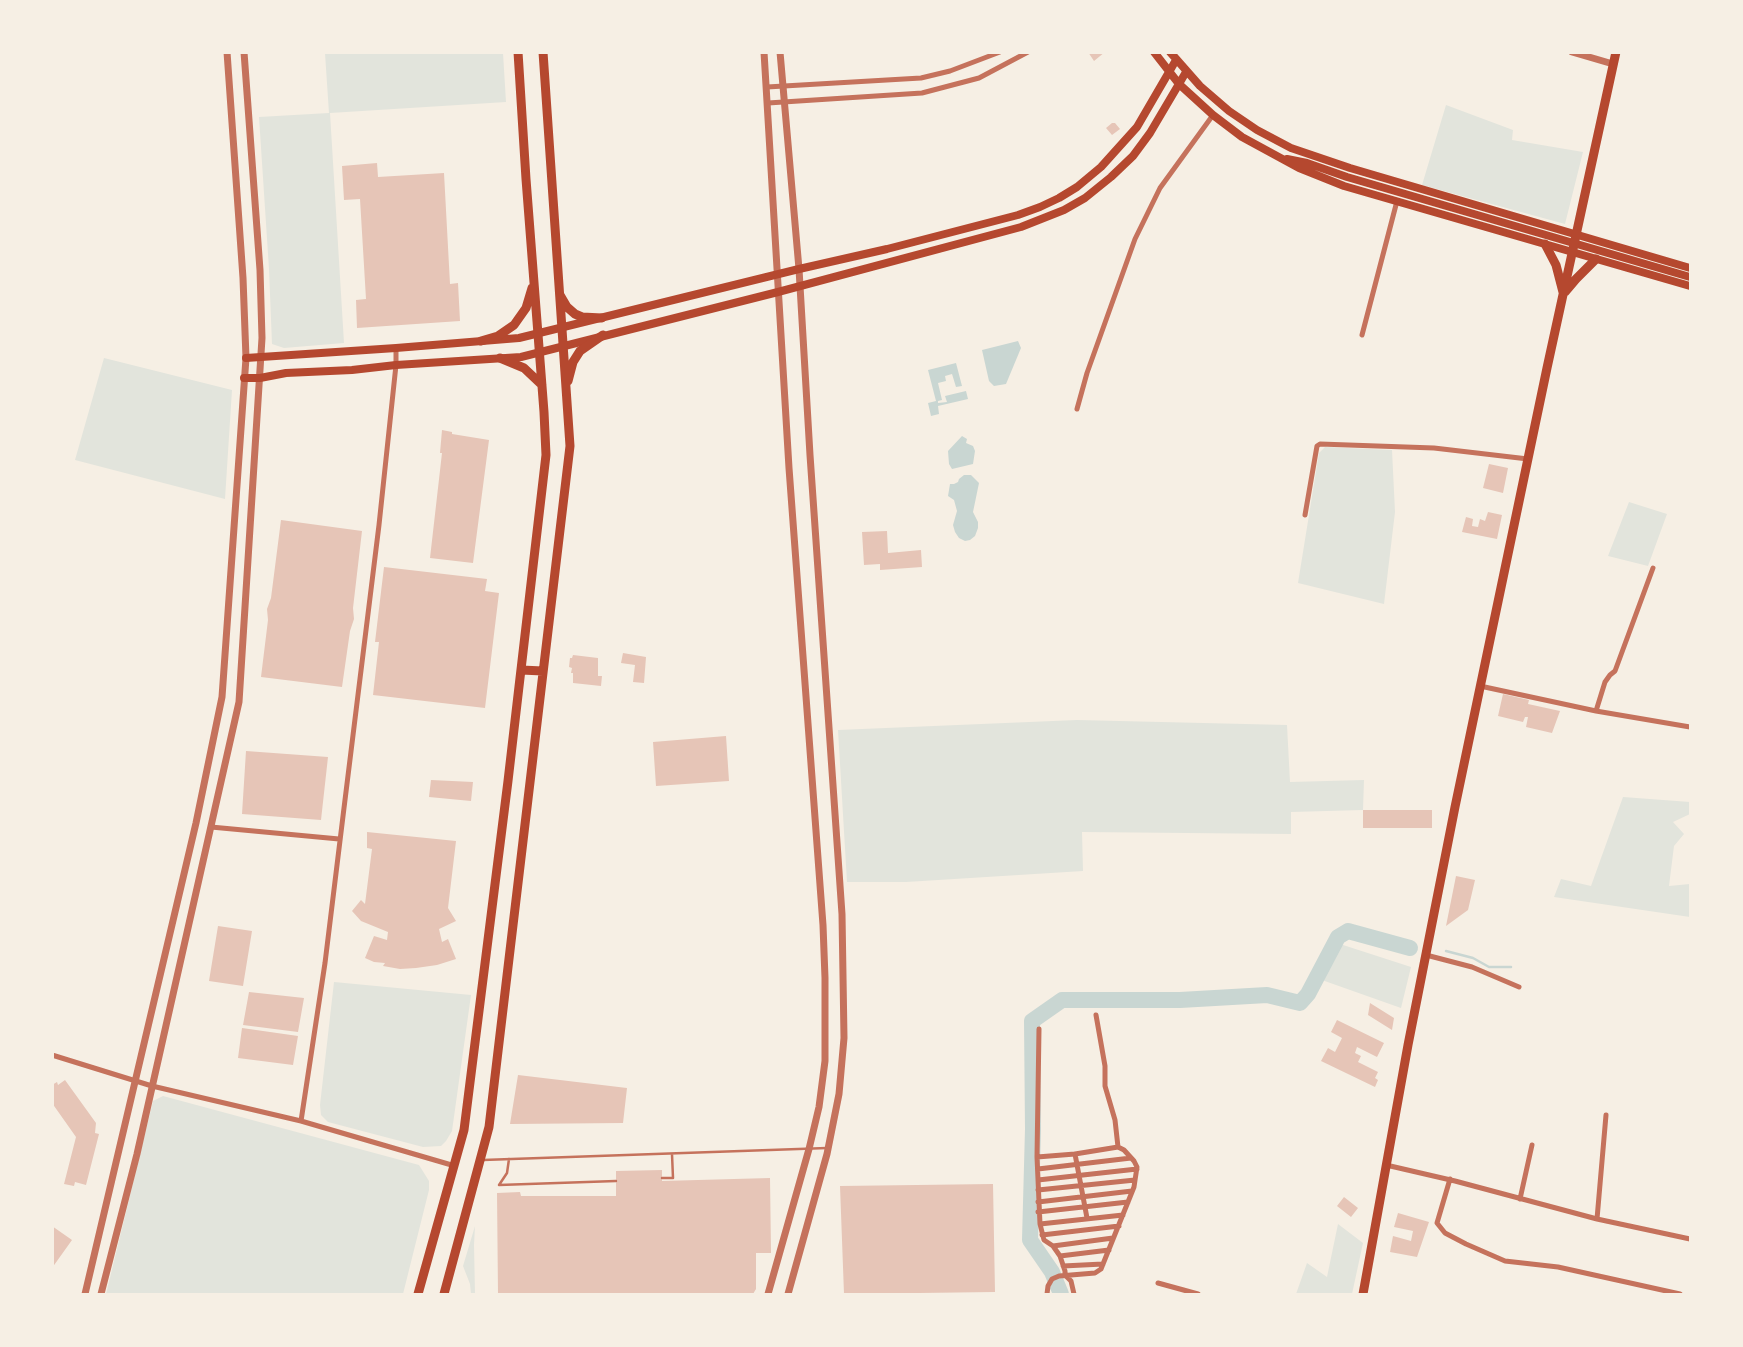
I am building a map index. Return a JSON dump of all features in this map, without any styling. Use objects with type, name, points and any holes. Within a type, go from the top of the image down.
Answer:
[{"type":"main road","points":[[418,1294],[464,1130],[546,455],[518,52]]},
{"type":"main road","points":[[444,1294],[489,1127],[570,446],[543,52]]},
{"type":"main road","points":[[1154,52],[1179,84],[1213,115],[1242,137],[1299,168],[1344,186],[1690,286]]},
{"type":"main road","points":[[1170,52],[1186,72],[1213,98],[1241,120],[1284,145],[1307,163]]},
{"type":"main road","points":[[1363,1294],[1426,955],[1480,686],[1616,52]]},
{"type":"main road","points":[[246,358],[518,338],[887,249],[1040,207],[1059,198],[1083,182],[1120,148],[1137,127],[1176,60]]},
{"type":"main road","points":[[244,378],[260,378],[286,373],[352,370],[396,364],[521,357],[778,292],[1021,227],[1064,210],[1085,198],[1133,156],[1150,133],[1186,72]]},
{"type":"main road","points":[[1284,145],[1350,168],[1690,268]]},
{"type":"main road","points":[[1278,158],[1307,163],[1347,177],[1690,277]]},
{"type":"main road","points":[[985,223],[988,236]]},
{"type":"main road","points":[[1545,244],[1556,265],[1564,294]]},
{"type":"main road","points":[[1564,294],[1596,259]]},
{"type":"main road","points":[[481,341],[504,333],[521,317],[530,298],[534,272]]},
{"type":"main road","points":[[559,292],[565,304],[574,314],[582,317],[602,318]]},
{"type":"main road","points":[[566,396],[574,359],[583,348],[603,335]]},
{"type":"main road","points":[[500,358],[524,368],[542,385]]},
{"type":"main road","points":[[521,670],[543,671]]},
{"type":"street","points":[[85,1294],[196,823],[222,697],[246,358],[242,262],[227,52]]},
{"type":"street","points":[[101,1294],[137,1154],[239,702],[262,357],[260,270],[244,52]]},
{"type":"street","points":[[764,52],[778,292],[823,925],[825,978],[825,1061],[818,1107],[809,1149],[768,1294]]},
{"type":"street","points":[[780,52],[799,269],[842,914],[844,1038],[839,1094],[828,1148],[788,1294]]},
{"type":"street","points":[[767,87],[921,78],[950,71],[1000,52]]},
{"type":"street","points":[[768,103],[922,93],[979,78],[1028,52]]},
{"type":"street","points":[[1572,52],[1613,64]]},
{"type":"street","points":[[1077,409],[1087,373],[1135,239],[1160,188],[1213,115]]},
{"type":"street","points":[[1362,335],[1397,201]]},
{"type":"street","points":[[301,1121],[325,963],[378,525],[396,364],[396,348]]},
{"type":"street","points":[[1305,516],[1317,446],[1320,444],[1434,448],[1528,459]]},
{"type":"street","points":[[1596,711],[1605,682],[1610,674],[1615,671],[1653,568]]},
{"type":"street","points":[[1480,686],[1596,711],[1690,727]]},
{"type":"street","points":[[211,826],[339,839]]},
{"type":"street","points":[[1426,955],[1472,967],[1519,987]]},
{"type":"street","points":[[1047,1294],[1048,1286],[1052,1279],[1062,1276],[1095,1273],[1101,1268],[1110,1250],[1135,1180],[1137,1168],[1131,1158],[1118,1146],[1115,1120],[1105,1086],[1105,1066],[1096,1015]]},
{"type":"street","points":[[1039,1029],[1038,1212],[1044,1240],[1053,1246],[1060,1256],[1063,1266],[1062,1276]]},
{"type":"street","points":[[52,1055],[152,1086],[301,1121],[455,1166]]},
{"type":"street","points":[[1598,1219],[1606,1115]]},
{"type":"street","points":[[1037,1157],[1075,1154],[1118,1146]]},
{"type":"street","points":[[1520,1199],[1532,1146]]},
{"type":"street","points":[[1075,1154],[1087,1218]]},
{"type":"street","points":[[1038,1168],[1131,1158]]},
{"type":"street","points":[[1386,1165],[1450,1179],[1598,1219],[1690,1239]]},
{"type":"street","points":[[1038,1180],[1137,1168]]},
{"type":"street","points":[[1450,1179],[1437,1223],[1440,1229],[1452,1237],[1505,1261],[1558,1267],[1680,1294]]},
{"type":"street","points":[[1038,1190],[1135,1180]]},
{"type":"street","points":[[1038,1202],[1132,1191]]},
{"type":"street","points":[[1038,1212],[1128,1202]]},
{"type":"street","points":[[1040,1224],[1123,1215]]},
{"type":"street","points":[[1042,1235],[1119,1226]]},
{"type":"street","points":[[1053,1246],[1113,1238]]},
{"type":"street","points":[[1060,1256],[1110,1250]]},
{"type":"street","points":[[1063,1266],[1103,1264]]},
{"type":"street","points":[[1062,1276],[1071,1282],[1074,1294]]},
{"type":"street","points":[[1158,1283],[1198,1294]]},
{"type":"lane","points":[[481,1160],[828,1148]]},
{"type":"lane","points":[[662,1178],[672,1178],[672,1154]]},
{"type":"lane","points":[[509,1159],[507,1174],[499,1185],[616,1181]]},
{"type":"shaded area","points":[[325,53],[503,53],[506,102],[330,113],[344,343],[284,348],[272,344],[259,117],[329,113]]},
{"type":"shaded area","points":[[1446,105],[1513,130],[1512,140],[1583,152],[1565,224],[1422,185]]},
{"type":"shaded area","points":[[1018,341],[1021,348],[1006,384],[994,386],[989,381],[982,350]]},
{"type":"shaded area","points":[[104,358],[232,390],[225,499],[75,460]]},
{"type":"shaded area","points":[[956,363],[962,386],[956,387],[952,374],[945,376],[946,381],[938,383],[942,400],[938,401],[938,403],[947,402],[945,396],[966,391],[968,399],[938,406],[939,414],[931,416],[928,403],[936,401],[928,370]]},
{"type":"shaded area","points":[[962,436],[967,439],[966,443],[973,446],[975,451],[973,464],[952,469],[949,464],[948,451]]},
{"type":"shaded area","points":[[1325,447],[1392,450],[1395,512],[1384,604],[1298,583],[1319,453]]},
{"type":"shaded area","points":[[964,475],[971,475],[979,483],[973,512],[978,522],[978,528],[975,536],[965,541],[959,538],[955,532],[953,525],[957,511],[954,500],[948,496],[950,484],[958,482]]},
{"type":"shaded area","points":[[1629,502],[1667,514],[1648,566],[1608,556]]},
{"type":"shaded area","points":[[1077,720],[1287,725],[1290,782],[1364,780],[1363,810],[1291,812],[1291,834],[1082,832],[1083,871],[906,882],[847,882],[838,730]]},
{"type":"shaded area","points":[[1623,797],[1690,802],[1690,814],[1673,822],[1684,834],[1674,846],[1669,886],[1690,884],[1690,917],[1554,897],[1561,879],[1591,886]]},
{"type":"shaded area","points":[[1340,944],[1411,967],[1401,1008],[1319,979]]},
{"type":"shaded area","points":[[334,982],[471,995],[452,1131],[441,1146],[423,1147],[328,1122],[321,1115],[320,1105]]},
{"type":"shaded area","points":[[163,1096],[419,1165],[429,1181],[429,1190],[403,1294],[106,1294],[153,1101]]},
{"type":"shaded area","points":[[1338,1224],[1363,1243],[1352,1294],[1296,1294],[1307,1263],[1327,1277]]},
{"type":"shaded area","points":[[475,1226],[475,1294],[471,1294],[470,1284],[463,1266]]},
{"type":"building","points":[[1088,52],[1105,52],[1094,61]]},
{"type":"building","points":[[1115,123],[1120,129],[1112,135],[1106,128]]},
{"type":"building","points":[[377,163],[378,177],[444,173],[450,284],[458,283],[460,321],[357,328],[356,300],[366,299],[360,199],[344,200],[342,166]]},
{"type":"building","points":[[442,430],[452,432],[452,434],[489,440],[473,563],[430,558],[442,453],[440,453]]},
{"type":"building","points":[[1489,464],[1508,468],[1503,493],[1483,488]]},
{"type":"building","points":[[1488,512],[1502,515],[1497,539],[1462,532],[1466,517],[1473,519],[1472,526],[1478,527],[1480,519],[1485,521]]},
{"type":"building","points":[[281,520],[362,531],[353,608],[354,619],[350,631],[342,687],[261,677],[268,620],[267,609],[271,598]]},
{"type":"building","points":[[887,531],[888,553],[921,550],[922,567],[880,570],[880,564],[864,565],[862,532]]},
{"type":"building","points":[[384,567],[487,579],[485,591],[499,593],[485,708],[373,695],[379,642],[375,642]]},
{"type":"building","points":[[623,653],[646,657],[644,683],[633,682],[635,665],[621,663]]},
{"type":"building","points":[[573,655],[598,658],[598,676],[602,676],[601,686],[573,683],[572,668],[569,667],[570,658]]},
{"type":"building","points":[[1503,694],[1529,700],[1528,704],[1560,711],[1552,733],[1526,727],[1528,717],[1525,717],[1523,722],[1498,716]]},
{"type":"building","points":[[726,736],[729,781],[656,786],[653,742]]},
{"type":"building","points":[[246,751],[328,757],[321,820],[242,814]]},
{"type":"building","points":[[431,780],[473,782],[471,801],[429,797]]},
{"type":"building","points":[[1363,810],[1432,810],[1432,828],[1363,828]]},
{"type":"building","points":[[367,832],[456,841],[448,908],[456,921],[439,929],[442,942],[448,939],[456,959],[437,965],[400,969],[383,966],[385,963],[374,962],[365,958],[374,936],[387,940],[388,932],[361,921],[352,911],[361,900],[365,904],[372,849],[367,848]]},
{"type":"building","points":[[1456,876],[1475,880],[1468,910],[1446,926]]},
{"type":"building","points":[[218,926],[252,931],[243,986],[209,981]]},
{"type":"building","points":[[249,992],[304,998],[298,1032],[243,1025]]},
{"type":"building","points":[[1370,1003],[1394,1018],[1392,1030],[1368,1015]]},
{"type":"building","points":[[1337,1020],[1384,1043],[1377,1057],[1357,1047],[1355,1053],[1361,1056],[1358,1062],[1378,1072],[1375,1078],[1378,1080],[1375,1087],[1321,1061],[1328,1048],[1335,1052],[1342,1038],[1331,1032]]},
{"type":"building","points":[[242,1028],[298,1036],[293,1065],[238,1058]]},
{"type":"building","points":[[518,1075],[627,1088],[623,1123],[510,1124]]},
{"type":"building","points":[[65,1080],[96,1123],[95,1133],[99,1134],[86,1185],[75,1182],[74,1186],[64,1184],[76,1137],[52,1103],[52,1085],[57,1082],[58,1085]]},
{"type":"building","points":[[662,1170],[662,1181],[770,1178],[771,1253],[756,1253],[756,1289],[753,1294],[498,1294],[497,1193],[520,1192],[521,1196],[616,1196],[616,1171]]},
{"type":"building","points":[[993,1184],[995,1292],[844,1294],[840,1186]]},
{"type":"building","points":[[1344,1197],[1358,1208],[1351,1217],[1337,1206]]},
{"type":"building","points":[[1398,1213],[1429,1222],[1417,1257],[1390,1252],[1393,1236],[1411,1241],[1413,1231],[1394,1227]]},
{"type":"building","points":[[52,1226],[72,1240],[52,1268]]},
{"type":"waterway","points":[[1061,1294],[1052,1272],[1030,1240],[1033,1129],[1032,1021],[1062,1000],[1180,1000],[1267,995],[1300,1003],[1308,994],[1338,937],[1348,931],[1410,948]]},
{"type":"waterway","points":[[1446,951],[1473,958],[1489,967],[1511,967]]}]
